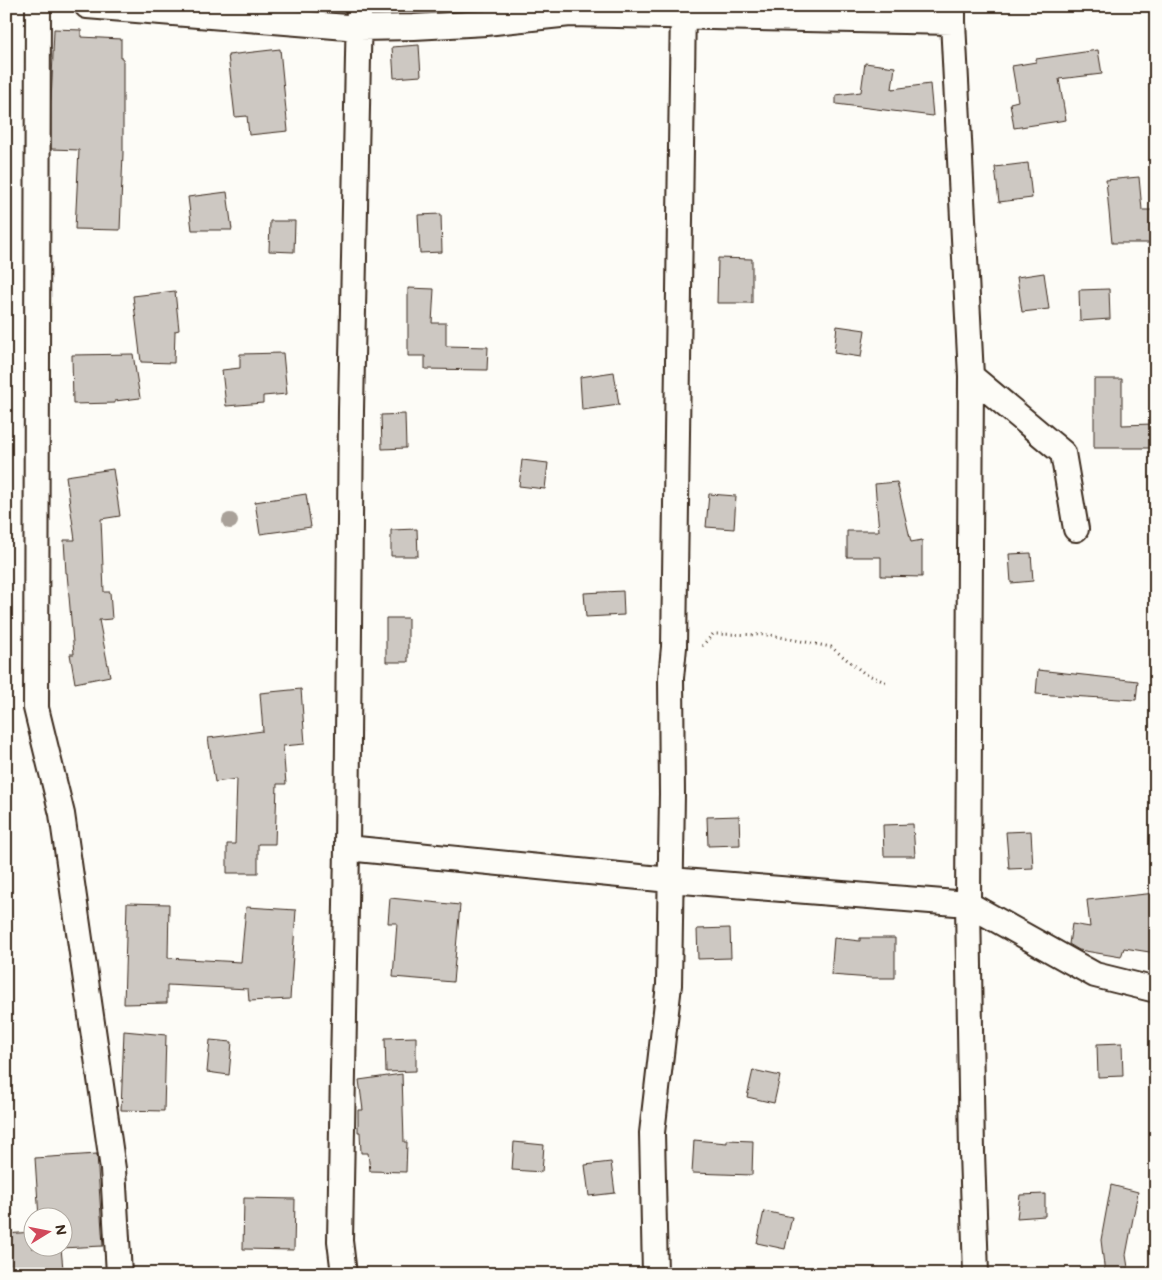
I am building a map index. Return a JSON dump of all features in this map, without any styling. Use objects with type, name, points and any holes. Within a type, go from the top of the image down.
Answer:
[{"type":"street","points":[[38,6],[36,708],[64,824],[113,1169],[119,1274]]},
{"type":"street","points":[[87,6],[359,17],[414,27],[486,23],[570,14],[683,11],[953,14],[971,376],[968,904],[976,1274]]},
{"type":"street","points":[[655,1274],[652,1133],[669,984],[672,794],[671,678],[674,647],[683,11]]},
{"type":"street","points":[[344,1274],[340,1241],[347,848],[351,410],[359,17]]},
{"type":"street","points":[[971,376],[1063,453],[1076,529]]},
{"type":"street","points":[[347,848],[670,880],[968,904],[1095,975],[1156,990]]},
{"type":"path","points":[[674,647],[702,646],[713,634],[770,635],[831,647],[864,673],[887,683]]},
{"type":"building","points":[[54,29],[81,30],[81,37],[121,39],[121,58],[123,58],[123,153],[120,230],[75,229],[79,150],[51,149]]},
{"type":"building","points":[[419,45],[421,76],[394,78],[392,47]]},
{"type":"building","points":[[280,49],[288,131],[249,135],[247,116],[235,117],[228,55]]},
{"type":"building","points":[[1098,50],[1102,74],[1059,79],[1066,120],[1014,128],[1010,103],[1018,101],[1012,66],[1036,62],[1036,59]]},
{"type":"building","points":[[865,63],[895,67],[892,89],[930,84],[933,116],[836,104],[836,95],[861,92]]},
{"type":"building","points":[[1028,163],[1032,198],[999,202],[995,167]]},
{"type":"building","points":[[1139,177],[1142,210],[1156,210],[1156,243],[1112,243],[1106,180]]},
{"type":"building","points":[[227,192],[232,230],[192,230],[188,197]]},
{"type":"building","points":[[441,214],[442,252],[420,253],[418,215]]},
{"type":"building","points":[[270,221],[295,221],[294,252],[269,251]]},
{"type":"building","points":[[718,258],[752,259],[752,303],[717,303]]},
{"type":"building","points":[[1044,273],[1049,309],[1022,312],[1017,277]]},
{"type":"building","points":[[408,288],[434,289],[432,323],[446,323],[446,346],[488,347],[487,370],[425,369],[425,356],[408,356]]},
{"type":"building","points":[[1109,289],[1110,319],[1080,321],[1079,290]]},
{"type":"building","points":[[175,291],[179,330],[175,331],[174,363],[141,362],[133,296]]},
{"type":"building","points":[[837,326],[865,330],[861,357],[834,353]]},
{"type":"building","points":[[283,353],[287,394],[263,396],[263,403],[226,406],[222,370],[240,368],[240,354]]},
{"type":"building","points":[[133,354],[140,398],[115,401],[115,403],[73,404],[72,355]]},
{"type":"building","points":[[614,372],[619,405],[582,410],[580,377]]},
{"type":"building","points":[[1094,379],[1122,379],[1122,425],[1152,424],[1152,448],[1094,448]]},
{"type":"building","points":[[405,414],[406,448],[382,449],[381,415]]},
{"type":"building","points":[[522,460],[548,463],[545,489],[519,486]]},
{"type":"building","points":[[113,469],[120,516],[101,519],[104,592],[110,592],[112,619],[99,620],[110,676],[75,683],[70,654],[74,654],[64,540],[75,540],[66,476]]},
{"type":"building","points":[[897,482],[911,542],[922,540],[922,577],[881,576],[881,557],[847,557],[847,531],[879,531],[875,484]]},
{"type":"building","points":[[306,494],[311,527],[260,534],[255,502]]},
{"type":"building","points":[[709,494],[736,496],[734,529],[706,527]]},
{"type":"building","points":[[417,529],[418,556],[391,556],[391,530]]},
{"type":"building","points":[[1031,553],[1033,581],[1011,583],[1009,554]]},
{"type":"building","points":[[623,591],[624,615],[586,617],[584,593]]},
{"type":"building","points":[[386,618],[408,618],[408,662],[386,662]]},
{"type":"building","points":[[1038,670],[1138,681],[1136,700],[1036,694]]},
{"type":"building","points":[[301,689],[305,744],[283,746],[286,784],[277,784],[275,844],[258,844],[258,873],[227,873],[227,844],[235,844],[237,779],[215,782],[208,738],[263,731],[260,693]]},
{"type":"building","points":[[739,816],[740,845],[708,846],[707,817]]},
{"type":"building","points":[[913,824],[915,856],[884,856],[883,825]]},
{"type":"building","points":[[1031,831],[1033,868],[1009,869],[1006,832]]},
{"type":"building","points":[[1156,893],[1156,953],[1124,948],[1121,957],[1079,950],[1069,944],[1072,924],[1090,927],[1087,900]]},
{"type":"building","points":[[390,898],[460,905],[453,982],[393,977],[397,923],[388,923]]},
{"type":"building","points":[[127,903],[169,904],[168,958],[241,962],[246,907],[296,910],[290,999],[249,1001],[248,989],[167,985],[167,1003],[124,1004]]},
{"type":"building","points":[[730,928],[731,958],[698,959],[697,929]]},
{"type":"building","points":[[834,938],[860,941],[860,938],[895,938],[895,978],[831,975]]},
{"type":"building","points":[[124,1031],[166,1035],[164,1111],[121,1110]]},
{"type":"building","points":[[416,1037],[416,1071],[386,1072],[385,1038]]},
{"type":"building","points":[[210,1040],[232,1042],[229,1075],[207,1072]]},
{"type":"building","points":[[1122,1043],[1123,1076],[1098,1077],[1097,1044]]},
{"type":"building","points":[[753,1070],[780,1076],[774,1103],[747,1097]]},
{"type":"building","points":[[402,1074],[404,1142],[407,1142],[406,1172],[370,1171],[368,1153],[361,1153],[360,1132],[358,1132],[358,1110],[363,1110],[359,1080]]},
{"type":"building","points":[[694,1140],[727,1143],[727,1140],[753,1141],[752,1175],[692,1173]]},
{"type":"building","points":[[514,1142],[544,1145],[542,1172],[512,1170]]},
{"type":"building","points":[[97,1154],[103,1246],[72,1248],[72,1208],[38,1208],[35,1158]]},
{"type":"building","points":[[611,1162],[615,1193],[589,1196],[585,1165]]},
{"type":"building","points":[[1111,1185],[1138,1192],[1126,1255],[1129,1274],[1105,1274],[1101,1240]]},
{"type":"building","points":[[1045,1194],[1045,1216],[1017,1218],[1020,1195]]},
{"type":"building","points":[[244,1198],[295,1199],[294,1250],[243,1249]]},
{"type":"building","points":[[764,1211],[792,1217],[785,1249],[757,1243]]},
{"type":"building","points":[[22,1233],[22,1258],[62,1258],[63,1269],[6,1272],[6,1234]]}]
